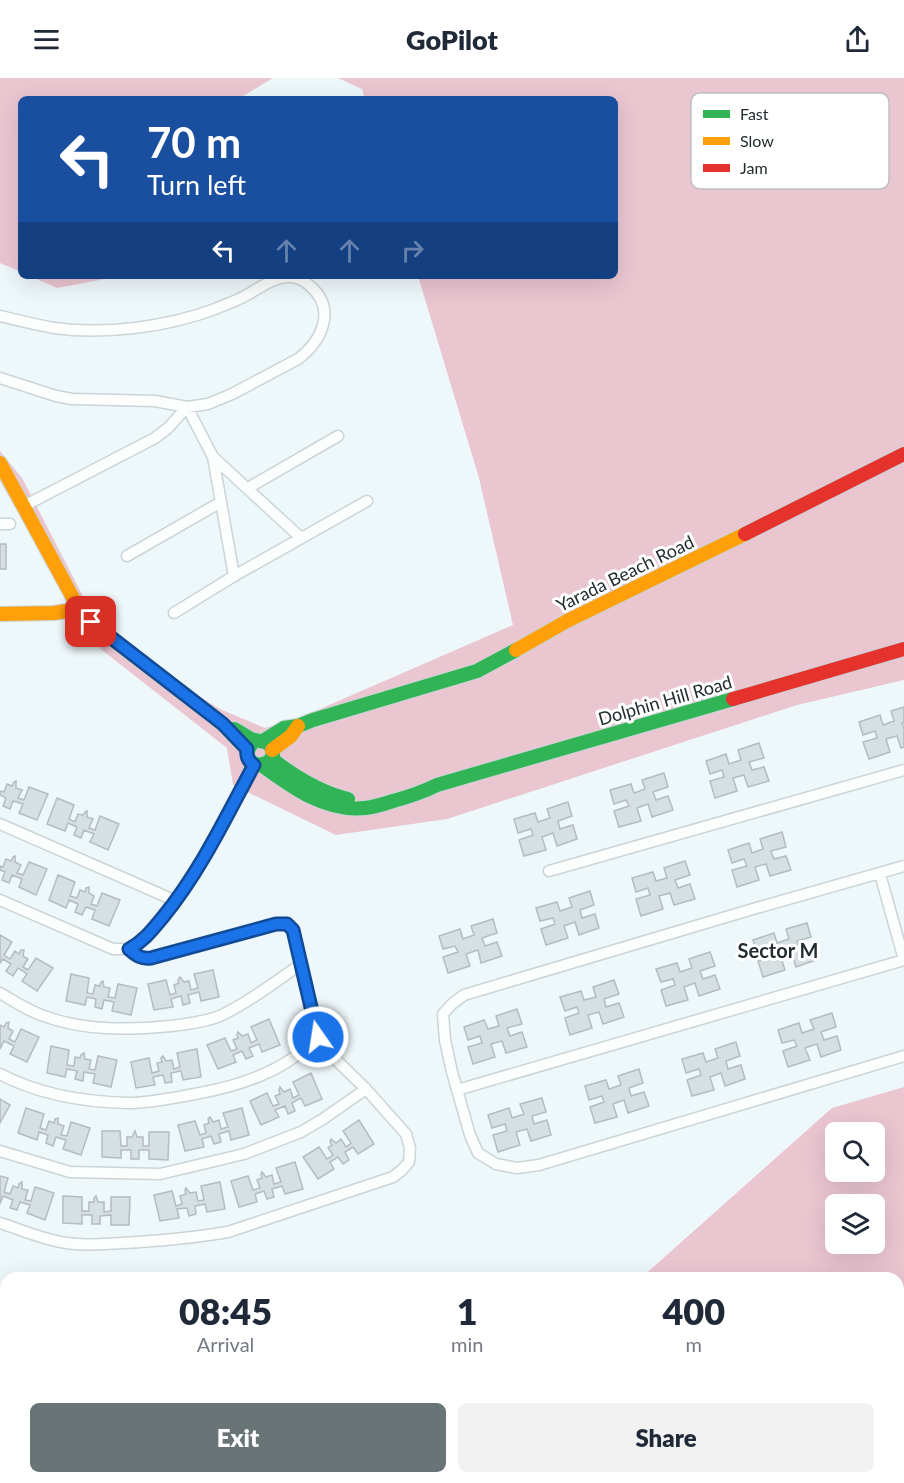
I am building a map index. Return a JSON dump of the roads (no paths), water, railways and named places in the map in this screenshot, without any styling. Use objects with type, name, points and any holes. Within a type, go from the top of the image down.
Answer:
[{"type":"street","points":[[0,316],[53,328],[116,330],[172,322],[214,309],[239,299],[276,279]]},
{"type":"street","points":[[0,378],[72,399],[155,401],[187,407],[208,404],[232,394],[307,353],[321,333],[324,319],[323,305],[314,289],[300,279]]},
{"type":"street","points":[[187,407],[213,457],[234,576]]},
{"type":"street","points":[[24,506],[155,438],[168,428],[187,407]]},
{"type":"street","points":[[248,488],[338,436]]},
{"type":"street","name":"Yarada Beach Road","points":[[261,753],[284,728],[298,726],[477,671],[567,621],[771,522],[904,454]]},
{"type":"street","points":[[213,457],[300,537]]},
{"type":"street","name":"Dolphin Hill Road","points":[[1,467],[79,609],[91,622],[261,753],[308,784],[331,795],[347,799],[367,798],[418,785],[436,785],[904,649]]},
{"type":"street","points":[[174,613],[300,537],[367,501]]},
{"type":"street","points":[[127,556],[221,502]]},
{"type":"street","points":[[0,614],[54,613],[79,609]]},
{"type":"street","points":[[0,900],[113,949],[129,949],[146,938],[177,901],[261,753]]},
{"type":"street","points":[[549,871],[904,770]]},
{"type":"street","points":[[0,824],[177,901]]},
{"type":"street","points":[[904,866],[464,995],[444,1014],[445,1040],[457,1090],[470,1135],[478,1153],[496,1164],[517,1168],[539,1165],[904,1056]]},
{"type":"street","points":[[457,1090],[904,960],[880,874]]},
{"type":"street","points":[[0,1223],[65,1243],[84,1245],[163,1241],[228,1232],[393,1177],[409,1162],[410,1148],[406,1134],[366,1089],[327,1051],[318,1037],[293,930],[287,924],[276,924],[151,958],[143,959],[129,949]]},
{"type":"street","points":[[0,993],[25,1008],[60,1021],[129,1029],[156,1028],[189,1024],[218,1017],[245,1002],[301,964]]},
{"type":"street","points":[[0,1074],[14,1081],[69,1098],[129,1103],[173,1098],[231,1087],[253,1079],[290,1060],[318,1037]]},
{"type":"street","points":[[0,1151],[70,1172],[160,1174],[244,1154],[302,1132],[366,1089]]},
{"type":"district","name":"Sector M","points":[[778,950]]}]
